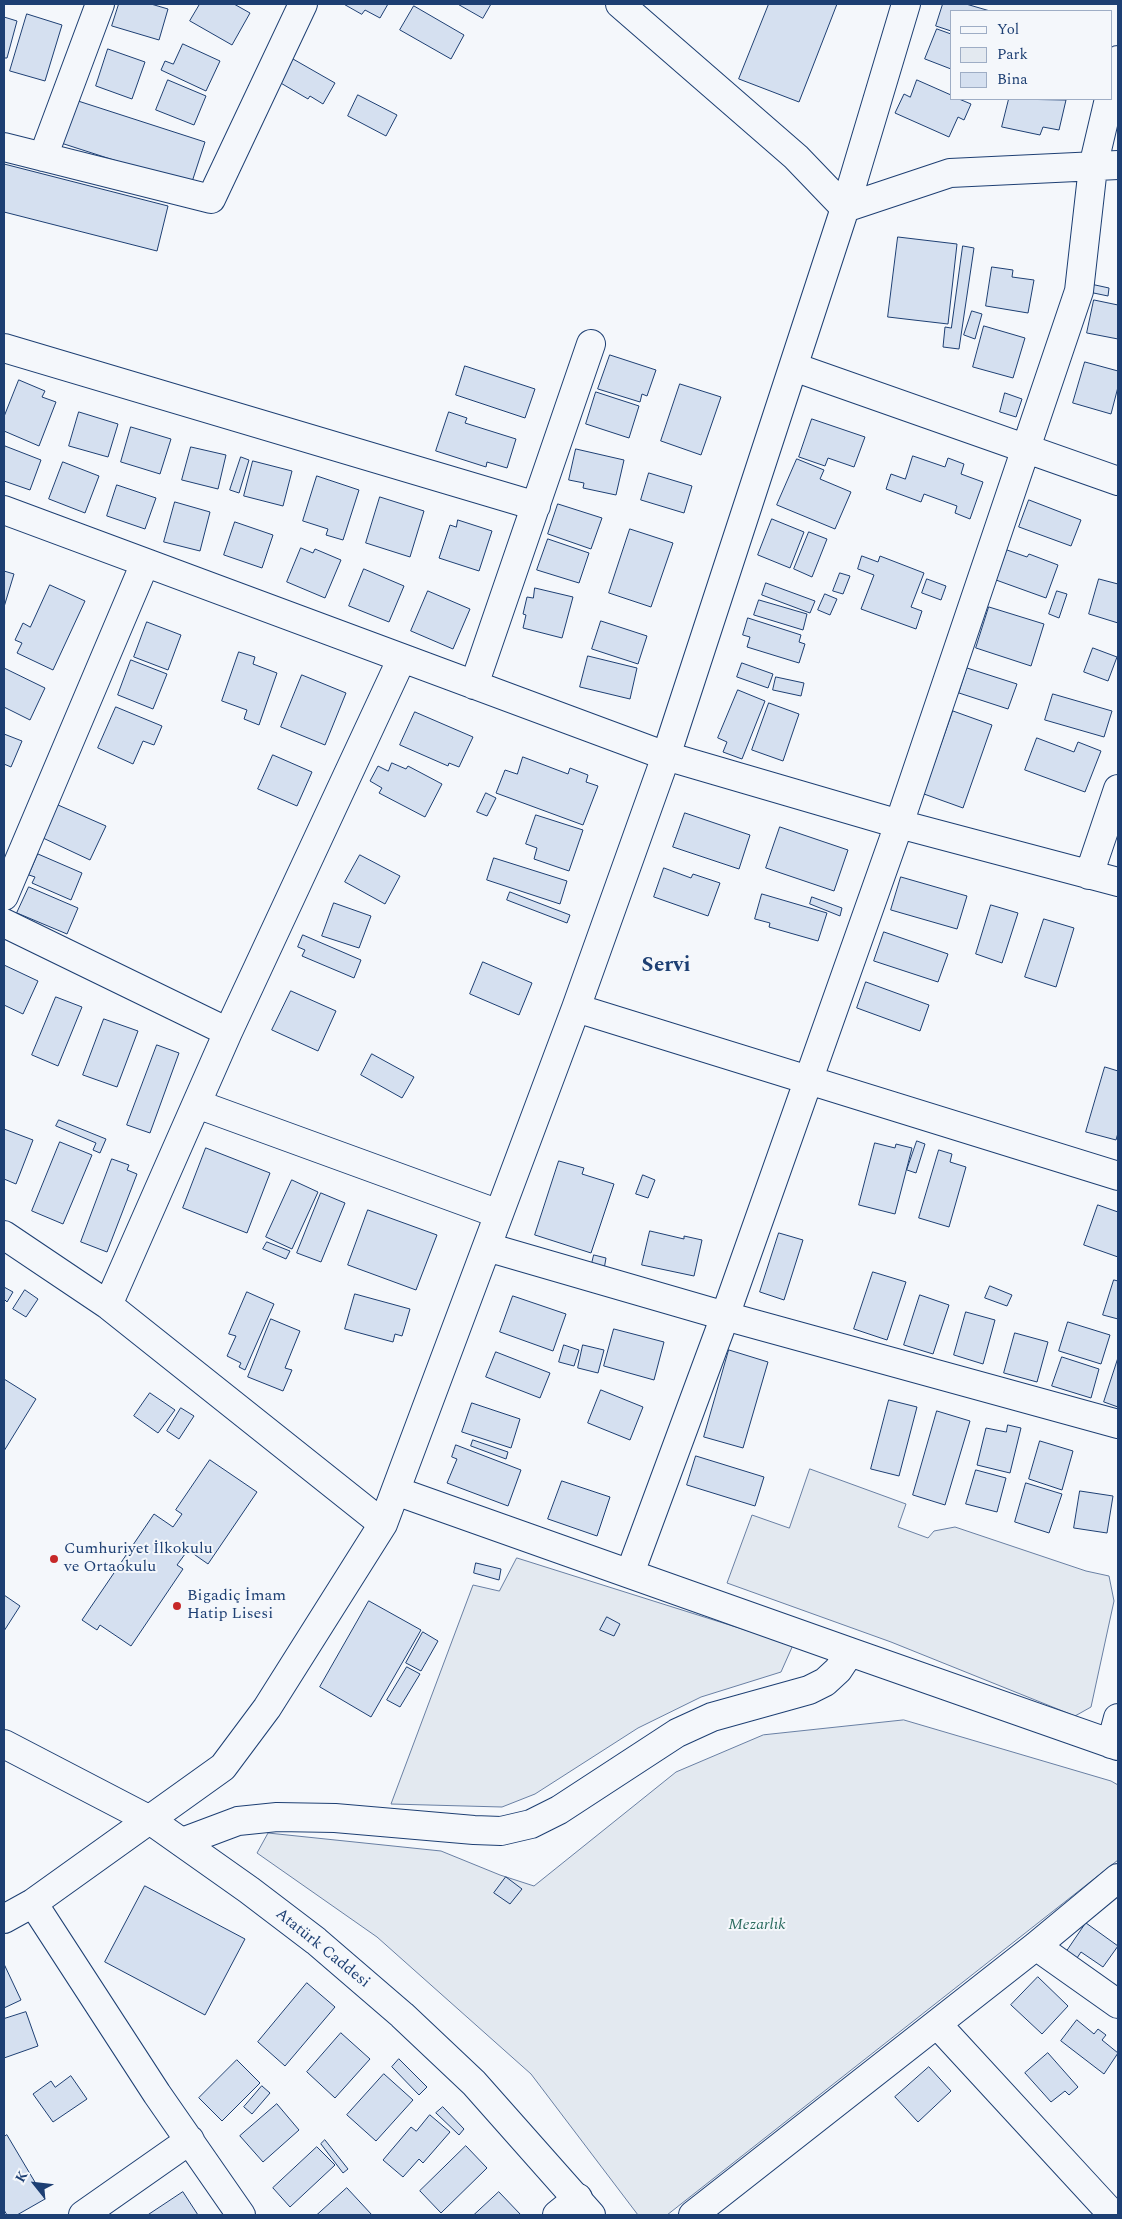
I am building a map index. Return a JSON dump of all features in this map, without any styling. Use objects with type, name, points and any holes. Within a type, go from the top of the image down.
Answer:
[{"type":"street","points":[[43,157],[100,4]]},
{"type":"street","points":[[4,147],[212,199],[303,4]]},
{"type":"street","points":[[620,4],[796,157],[845,208]]},
{"type":"street","points":[[4,1919],[33,1903],[223,1768],[267,1708],[383,1524],[576,1008],[666,756],[845,208],[906,4]]},
{"type":"street","points":[[1112,87],[1118,60]]},
{"type":"street","points":[[630,1573],[725,1316],[899,824],[1080,290],[1106,166],[1109,100]]},
{"type":"street","points":[[845,208],[950,173],[1106,166]]},
{"type":"street","points":[[474,685],[592,344]]},
{"type":"street","points":[[4,348],[536,506]]},
{"type":"street","points":[[794,367],[1118,481]]},
{"type":"street","points":[[4,510],[666,756],[899,824],[1118,882]]},
{"type":"street","points":[[4,896],[145,563]]},
{"type":"street","points":[[108,1305],[228,1032],[402,658]]},
{"type":"street","points":[[1089,875],[1118,789]]},
{"type":"street","points":[[4,923],[228,1032]]},
{"type":"street","points":[[576,1008],[1118,1176]]},
{"type":"street","points":[[196,1104],[499,1214]]},
{"type":"street","points":[[4,1235],[108,1305],[383,1524]]},
{"type":"street","points":[[487,1247],[725,1316],[1118,1424]]},
{"type":"street","points":[[396,1491],[850,1652],[1116,1736]]},
{"type":"street","points":[[182,1842],[238,1821],[277,1817],[362,1820],[501,1831],[530,1824],[559,1810],[677,1732],[712,1717],[809,1690],[825,1682],[838,1670],[850,1652]]},
{"type":"street","name":"Atatürk Caddesi","points":[[4,1744],[150,1820],[316,1941],[402,2015],[474,2083],[584,2206]]},
{"type":"street","points":[[693,2215],[1036,1946],[1118,1878]]},
{"type":"street","points":[[33,1903],[158,2094],[241,2215]]},
{"type":"street","points":[[1036,1946],[1118,2004]]},
{"type":"street","points":[[937,2024],[1113,2215]]},
{"type":"street","points":[[83,2215],[190,2140]]},
{"type":"street","points":[[557,2215],[584,2206]]},
{"type":"green space","points":[[810,1469],[906,1504],[898,1527],[928,1538],[934,1531],[955,1527],[1086,1571],[1109,1576],[1114,1601],[1091,1707],[1075,1716],[891,1642],[727,1583],[752,1515],[789,1528]]},
{"type":"green space","points":[[517,1558],[793,1645],[781,1672],[701,1697],[638,1728],[535,1794],[502,1807],[391,1804],[473,1585],[499,1591]]},
{"type":"green space","name":"Mezarlık","points":[[904,1720],[1111,1781],[1118,1785],[1118,1860],[667,2215],[638,2215],[531,2074],[377,1937],[257,1853],[268,1833],[441,1851],[500,1875],[534,1886],[676,1772],[763,1735]]},
{"type":"building","points":[[119,4],[151,4],[168,9],[159,40],[112,26]]},
{"type":"building","points":[[200,4],[234,4],[250,13],[232,45],[190,21]]},
{"type":"building","points":[[344,4],[388,4],[380,18],[365,10],[362,14]]},
{"type":"building","points":[[458,4],[491,4],[483,18]]},
{"type":"building","points":[[769,4],[837,4],[799,102],[739,79]]},
{"type":"building","points":[[943,4],[966,4],[987,10],[950,10],[950,31],[936,26]]},
{"type":"building","points":[[414,6],[464,35],[451,59],[400,30]]},
{"type":"building","points":[[27,14],[62,25],[45,81],[10,71]]},
{"type":"building","points":[[4,17],[17,21],[7,58],[4,58]]},
{"type":"building","points":[[937,29],[950,34],[950,69],[925,59]]},
{"type":"building","points":[[183,44],[220,61],[206,91],[161,70],[165,61],[173,64]]},
{"type":"building","points":[[108,49],[145,62],[132,99],[96,86]]},
{"type":"building","points":[[293,59],[335,83],[323,104],[310,96],[308,99],[279,82]]},
{"type":"building","points":[[168,80],[206,96],[194,125],[156,110]]},
{"type":"building","points":[[917,80],[950,95],[950,100],[961,100],[971,104],[964,120],[958,117],[949,137],[895,113],[904,94],[910,97]]},
{"type":"building","points":[[358,95],[397,115],[386,136],[348,116]]},
{"type":"building","points":[[75,100],[205,142],[191,185],[61,143]]},
{"type":"building","points":[[1009,100],[1066,100],[1059,130],[1043,127],[1040,135],[1002,127]]},
{"type":"building","points":[[4,164],[168,206],[157,251],[4,212]]},
{"type":"building","points":[[898,237],[957,244],[948,324],[888,317]]},
{"type":"building","points":[[963,246],[974,248],[959,349],[943,347],[945,327],[951,328]]},
{"type":"building","points":[[992,267],[1013,270],[1012,277],[1034,280],[1028,313],[986,306]]},
{"type":"building","points":[[1086,283],[1109,288],[1108,296],[1084,291]]},
{"type":"building","points":[[1094,300],[1118,305],[1118,339],[1087,333]]},
{"type":"building","points":[[972,311],[982,314],[975,339],[964,335]]},
{"type":"building","points":[[984,326],[1025,338],[1013,378],[973,367]]},
{"type":"building","points":[[610,355],[656,370],[647,396],[642,394],[640,402],[598,389]]},
{"type":"building","points":[[1085,362],[1118,371],[1118,387],[1111,414],[1073,403]]},
{"type":"building","points":[[465,366],[535,389],[525,418],[456,395]]},
{"type":"building","points":[[19,380],[45,391],[42,397],[56,402],[39,446],[4,431],[4,417]]},
{"type":"building","points":[[680,384],[721,397],[701,455],[661,441]]},
{"type":"building","points":[[596,392],[639,406],[629,438],[586,424]]},
{"type":"building","points":[[1005,393],[1022,399],[1016,417],[1000,412]]},
{"type":"building","points":[[79,412],[118,424],[108,457],[69,446]]},
{"type":"building","points":[[449,412],[467,418],[465,423],[516,439],[507,468],[487,462],[486,467],[436,451]]},
{"type":"building","points":[[812,419],[865,437],[854,467],[828,458],[825,466],[799,457]]},
{"type":"building","points":[[131,427],[171,439],[160,474],[121,462]]},
{"type":"building","points":[[5,446],[41,460],[30,490],[4,481]]},
{"type":"building","points":[[191,447],[226,455],[218,489],[182,480]]},
{"type":"building","points":[[576,449],[624,460],[616,495],[583,488],[584,483],[569,480]]},
{"type":"building","points":[[913,456],[945,467],[948,458],[964,464],[961,474],[983,482],[970,519],[955,513],[957,506],[924,494],[921,502],[886,489],[891,474],[905,479]]},
{"type":"building","points":[[241,457],[249,460],[239,493],[230,490]]},
{"type":"building","points":[[797,459],[824,470],[820,479],[851,492],[835,529],[777,505]]},
{"type":"building","points":[[253,461],[292,471],[283,506],[244,496]]},
{"type":"building","points":[[63,462],[99,476],[85,513],[49,499]]},
{"type":"building","points":[[649,473],[692,486],[684,513],[641,500]]},
{"type":"building","points":[[317,476],[359,490],[343,540],[326,535],[328,529],[303,521]]},
{"type":"building","points":[[117,485],[156,498],[145,529],[107,516]]},
{"type":"building","points":[[380,497],[424,511],[410,557],[366,543]]},
{"type":"building","points":[[1029,500],[1081,520],[1071,546],[1019,527]]},
{"type":"building","points":[[175,502],[210,512],[200,551],[164,542]]},
{"type":"building","points":[[558,504],[602,518],[591,549],[548,534]]},
{"type":"building","points":[[772,519],[804,532],[790,568],[758,555]]},
{"type":"building","points":[[458,520],[492,531],[479,571],[439,558],[450,525],[456,527]]},
{"type":"building","points":[[235,522],[273,535],[262,568],[224,555]]},
{"type":"building","points":[[630,529],[673,543],[651,607],[609,593]]},
{"type":"building","points":[[809,532],[827,539],[812,577],[794,569]]},
{"type":"building","points":[[548,539],[589,553],[579,583],[537,570]]},
{"type":"building","points":[[301,548],[313,553],[315,549],[341,560],[325,598],[287,582]]},
{"type":"building","points":[[1007,550],[1027,557],[1029,554],[1058,565],[1046,598],[996,580]]},
{"type":"building","points":[[862,556],[878,562],[880,556],[924,573],[911,607],[922,611],[916,629],[861,609],[874,575],[858,569]]},
{"type":"building","points":[[364,569],[404,586],[389,622],[349,606]]},
{"type":"building","points":[[4,571],[14,574],[4,607]]},
{"type":"building","points":[[840,573],[850,576],[843,594],[833,591]]},
{"type":"building","points":[[927,579],[946,586],[941,600],[922,593]]},
{"type":"building","points":[[1099,579],[1118,584],[1118,623],[1089,614]]},
{"type":"building","points":[[766,583],[815,601],[810,613],[762,595]]},
{"type":"building","points":[[50,585],[85,601],[53,670],[17,653],[22,643],[15,640],[23,623],[30,627]]},
{"type":"building","points":[[535,588],[573,597],[562,638],[523,628],[526,615],[523,614],[527,597],[533,598]]},
{"type":"building","points":[[428,591],[470,609],[453,649],[411,631]]},
{"type":"building","points":[[1057,591],[1067,594],[1059,618],[1049,614]]},
{"type":"building","points":[[825,594],[837,599],[830,615],[818,610]]},
{"type":"building","points":[[759,600],[807,614],[803,630],[754,615]]},
{"type":"building","points":[[989,607],[1044,624],[1031,666],[976,648]]},
{"type":"building","points":[[748,618],[801,635],[799,642],[805,644],[799,663],[747,647],[750,637],[743,635]]},
{"type":"building","points":[[601,621],[647,636],[638,664],[592,649]]},
{"type":"building","points":[[147,622],[181,635],[168,670],[134,657]]},
{"type":"building","points":[[1093,648],[1117,657],[1108,681],[1084,672]]},
{"type":"building","points":[[239,652],[255,657],[253,664],[277,673],[259,725],[244,719],[247,710],[222,701]]},
{"type":"building","points":[[588,656],[637,668],[630,699],[580,687]]},
{"type":"building","points":[[131,660],[167,674],[153,709],[118,695]]},
{"type":"building","points":[[742,663],[773,674],[768,688],[737,677]]},
{"type":"building","points":[[4,668],[45,688],[30,720],[4,707]]},
{"type":"building","points":[[967,668],[1017,684],[1008,709],[959,693]]},
{"type":"building","points":[[302,675],[346,693],[325,745],[281,727]]},
{"type":"building","points":[[776,677],[804,683],[801,696],[773,690]]},
{"type":"building","points":[[738,690],[765,701],[742,759],[723,752],[727,742],[718,738]]},
{"type":"building","points":[[1053,694],[1112,711],[1104,737],[1045,720]]},
{"type":"building","points":[[769,703],[799,714],[783,761],[752,750]]},
{"type":"building","points":[[116,707],[162,726],[154,745],[143,741],[133,764],[98,748]]},
{"type":"building","points":[[953,711],[992,725],[963,808],[924,794]]},
{"type":"building","points":[[415,712],[473,737],[459,767],[449,763],[448,766],[400,745]]},
{"type":"building","points":[[4,734],[22,741],[11,767],[4,764]]},
{"type":"building","points":[[1037,738],[1074,752],[1078,742],[1101,751],[1085,792],[1025,770]]},
{"type":"building","points":[[273,755],[312,772],[297,806],[258,789]]},
{"type":"building","points":[[523,757],[568,774],[570,768],[588,775],[586,782],[598,786],[583,825],[496,793],[505,770],[517,774]]},
{"type":"building","points":[[392,763],[406,769],[408,766],[442,784],[425,817],[379,793],[382,788],[370,781],[378,766],[388,771]]},
{"type":"building","points":[[486,793],[496,798],[487,816],[477,812]]},
{"type":"building","points":[[58,805],[106,826],[90,860],[43,838]]},
{"type":"building","points":[[685,813],[750,835],[739,869],[673,847]]},
{"type":"building","points":[[536,815],[583,830],[569,871],[534,859],[537,848],[526,844]]},
{"type":"building","points":[[780,827],[848,850],[834,891],[766,868]]},
{"type":"building","points":[[38,854],[82,873],[71,900],[32,883],[35,877],[29,875]]},
{"type":"building","points":[[360,855],[400,876],[385,904],[345,882]]},
{"type":"building","points":[[494,858],[567,881],[560,904],[487,880]]},
{"type":"building","points":[[664,868],[691,878],[693,874],[720,883],[708,916],[654,897]]},
{"type":"building","points":[[901,877],[967,896],[957,929],[891,910]]},
{"type":"building","points":[[29,887],[78,908],[67,934],[17,913]]},
{"type":"building","points":[[510,892],[570,915],[567,923],[507,900]]},
{"type":"building","points":[[762,894],[827,913],[818,941],[769,927],[770,923],[755,919]]},
{"type":"building","points":[[812,897],[842,908],[840,916],[810,904]]},
{"type":"building","points":[[334,903],[371,916],[359,948],[322,936]]},
{"type":"building","points":[[991,905],[1018,913],[1002,963],[976,954]]},
{"type":"building","points":[[1044,919],[1074,928],[1056,987],[1025,977]]},
{"type":"building","points":[[884,932],[948,954],[938,982],[874,961]]},
{"type":"building","points":[[303,935],[361,960],[354,978],[302,956],[305,950],[298,947]]},
{"type":"building","points":[[483,962],[532,983],[519,1015],[470,994]]},
{"type":"building","points":[[4,965],[38,981],[23,1014],[4,1005]]},
{"type":"building","points":[[866,982],[929,1005],[920,1031],[857,1008]]},
{"type":"building","points":[[291,991],[336,1011],[318,1051],[272,1030]]},
{"type":"building","points":[[56,997],[82,1007],[58,1066],[32,1055]]},
{"type":"building","points":[[104,1019],[138,1031],[117,1087],[83,1075]]},
{"type":"building","points":[[157,1045],[179,1053],[150,1133],[127,1125]]},
{"type":"building","points":[[372,1054],[414,1077],[402,1098],[361,1075]]},
{"type":"building","points":[[1105,1067],[1118,1071],[1118,1133],[1116,1140],[1086,1132]]},
{"type":"building","points":[[59,1120],[106,1139],[100,1153],[93,1150],[96,1143],[56,1126]]},
{"type":"building","points":[[4,1129],[33,1140],[16,1184],[4,1179]]},
{"type":"building","points":[[917,1141],[925,1144],[916,1173],[907,1170]]},
{"type":"building","points":[[60,1142],[92,1155],[63,1224],[32,1211]]},
{"type":"building","points":[[875,1143],[895,1148],[896,1144],[912,1148],[895,1214],[859,1205]]},
{"type":"building","points":[[206,1148],[270,1173],[247,1233],[183,1208]]},
{"type":"building","points":[[939,1150],[952,1154],[950,1162],[966,1167],[949,1227],[919,1218]]},
{"type":"building","points":[[112,1159],[129,1165],[127,1170],[137,1174],[107,1252],[81,1242]]},
{"type":"building","points":[[559,1161],[584,1168],[582,1174],[614,1184],[591,1253],[535,1235]]},
{"type":"building","points":[[643,1175],[655,1180],[648,1198],[636,1194]]},
{"type":"building","points":[[292,1180],[318,1192],[292,1249],[266,1237]]},
{"type":"building","points":[[321,1193],[345,1203],[321,1262],[297,1253]]},
{"type":"building","points":[[1098,1205],[1118,1212],[1118,1257],[1084,1245]]},
{"type":"building","points":[[368,1210],[437,1235],[416,1290],[348,1265]]},
{"type":"building","points":[[650,1231],[684,1239],[684,1236],[702,1240],[694,1276],[642,1265]]},
{"type":"building","points":[[779,1233],[803,1240],[784,1300],[760,1292]]},
{"type":"building","points":[[267,1242],[290,1251],[286,1259],[263,1249]]},
{"type":"building","points":[[594,1255],[606,1258],[603,1275],[590,1272]]},
{"type":"building","points":[[873,1272],[906,1282],[887,1340],[854,1329]]},
{"type":"building","points":[[1114,1280],[1118,1281],[1118,1319],[1103,1315]]},
{"type":"building","points":[[990,1286],[1012,1295],[1007,1306],[985,1298]]},
{"type":"building","points":[[4,1287],[13,1292],[7,1302],[4,1299]]},
{"type":"building","points":[[25,1290],[38,1299],[26,1317],[13,1309]]},
{"type":"building","points":[[247,1292],[274,1304],[245,1370],[239,1367],[241,1363],[227,1356],[236,1336],[229,1334]]},
{"type":"building","points":[[355,1294],[410,1309],[402,1336],[395,1334],[393,1342],[345,1329]]},
{"type":"building","points":[[920,1295],[949,1305],[933,1354],[904,1345]]},
{"type":"building","points":[[513,1296],[566,1314],[553,1351],[500,1332]]},
{"type":"building","points":[[966,1312],[995,1320],[983,1364],[954,1355]]},
{"type":"building","points":[[271,1319],[300,1331],[285,1368],[292,1370],[283,1391],[248,1377]]},
{"type":"building","points":[[1068,1322],[1110,1335],[1101,1364],[1059,1351]]},
{"type":"building","points":[[614,1329],[664,1342],[654,1380],[604,1366]]},
{"type":"building","points":[[1015,1333],[1048,1342],[1037,1382],[1004,1373]]},
{"type":"building","points":[[564,1345],[579,1350],[574,1366],[559,1362]]},
{"type":"building","points":[[583,1345],[604,1350],[598,1373],[578,1368]]},
{"type":"building","points":[[729,1350],[768,1362],[743,1448],[704,1437]]},
{"type":"building","points":[[496,1352],[550,1373],[540,1398],[486,1377]]},
{"type":"building","points":[[1062,1357],[1099,1369],[1091,1398],[1052,1386]]},
{"type":"building","points":[[1118,1358],[1118,1407],[1104,1402]]},
{"type":"building","points":[[4,1379],[36,1399],[4,1451]]},
{"type":"building","points":[[601,1390],[643,1407],[630,1440],[588,1423]]},
{"type":"building","points":[[150,1393],[175,1410],[158,1433],[134,1416]]},
{"type":"building","points":[[889,1400],[917,1407],[899,1476],[871,1469]]},
{"type":"building","points":[[472,1403],[520,1419],[511,1448],[462,1432]]},
{"type":"building","points":[[181,1408],[194,1416],[179,1439],[167,1431]]},
{"type":"building","points":[[937,1411],[970,1421],[945,1505],[913,1495]]},
{"type":"building","points":[[1008,1425],[1021,1428],[1010,1473],[977,1465],[986,1428],[1006,1432]]},
{"type":"building","points":[[473,1440],[508,1452],[506,1459],[471,1446]]},
{"type":"building","points":[[1040,1441],[1073,1451],[1062,1490],[1029,1479]]},
{"type":"building","points":[[456,1445],[521,1470],[508,1506],[447,1483],[457,1459],[452,1457]]},
{"type":"building","points":[[696,1456],[764,1477],[755,1506],[687,1485]]},
{"type":"building","points":[[210,1460],[257,1492],[208,1564],[188,1550],[177,1565],[183,1569],[131,1646],[100,1625],[97,1630],[82,1620],[154,1514],[173,1527],[182,1514],[176,1510]]},
{"type":"building","points":[[976,1470],[1006,1478],[997,1512],[966,1504]]},
{"type":"building","points":[[562,1481],[610,1497],[597,1536],[548,1519]]},
{"type":"building","points":[[1026,1483],[1062,1494],[1049,1533],[1015,1522]]},
{"type":"building","points":[[1080,1491],[1113,1496],[1107,1533],[1074,1528]]},
{"type":"building","points":[[476,1563],[501,1569],[499,1580],[474,1573]]},
{"type":"building","points":[[4,1595],[20,1606],[4,1631]]},
{"type":"building","points":[[369,1601],[421,1630],[371,1717],[320,1687]]},
{"type":"building","points":[[607,1617],[620,1624],[614,1636],[600,1630]]},
{"type":"building","points":[[423,1632],[438,1641],[421,1671],[406,1663]]},
{"type":"building","points":[[407,1667],[420,1674],[400,1707],[387,1700]]},
{"type":"building","points":[[506,1877],[522,1889],[510,1904],[494,1893]]},
{"type":"building","points":[[145,1886],[245,1939],[205,2015],[105,1962]]},
{"type":"building","points":[[1086,1923],[1118,1946],[1103,1967],[1081,1952],[1077,1958],[1067,1951]]},
{"type":"building","points":[[4,1964],[21,2000],[4,2008]]},
{"type":"building","points":[[1038,1977],[1068,2006],[1042,2034],[1011,2005]]},
{"type":"building","points":[[307,1983],[335,2007],[285,2066],[258,2042]]},
{"type":"building","points":[[26,2012],[38,2046],[4,2058],[4,2019]]},
{"type":"building","points":[[1077,2020],[1094,2034],[1098,2029],[1106,2035],[1102,2040],[1118,2053],[1104,2074],[1061,2041]]},
{"type":"building","points":[[341,2033],[370,2059],[335,2098],[307,2072]]},
{"type":"building","points":[[1048,2053],[1078,2087],[1069,2095],[1065,2091],[1051,2102],[1025,2073]]},
{"type":"building","points":[[399,2059],[427,2087],[419,2095],[392,2067]]},
{"type":"building","points":[[237,2060],[260,2083],[222,2121],[199,2098]]},
{"type":"building","points":[[929,2067],[951,2091],[918,2122],[895,2097]]},
{"type":"building","points":[[384,2074],[413,2100],[376,2141],[347,2115]]},
{"type":"building","points":[[71,2076],[87,2099],[53,2122],[33,2094],[51,2081],[55,2087]]},
{"type":"building","points":[[262,2086],[270,2093],[252,2114],[244,2107]]},
{"type":"building","points":[[277,2104],[299,2130],[263,2162],[240,2136]]},
{"type":"building","points":[[443,2107],[464,2129],[459,2135],[436,2113]]},
{"type":"building","points":[[430,2115],[450,2132],[423,2163],[419,2159],[403,2177],[383,2160],[411,2127],[416,2131]]},
{"type":"building","points":[[7,2135],[45,2199],[17,2215],[7,2215],[4,2210],[4,2137]]},
{"type":"building","points":[[325,2140],[348,2169],[343,2173],[321,2144]]},
{"type":"building","points":[[466,2146],[487,2168],[441,2213],[420,2191]]},
{"type":"building","points":[[317,2147],[335,2165],[290,2207],[273,2188]]},
{"type":"building","points":[[347,2188],[372,2215],[317,2215]]},
{"type":"building","points":[[183,2192],[198,2215],[148,2215]]},
{"type":"building","points":[[499,2192],[521,2215],[474,2215]]},
{"type":"place","name":"Cumhuriyet İlkokulu ve Ortaokulu","points":[[54,1559]]},
{"type":"place","name":"Bigadiç İmam Hatip Lisesi","points":[[177,1606]]},
{"type":"district","name":"Servi","points":[[666,967]]}]
